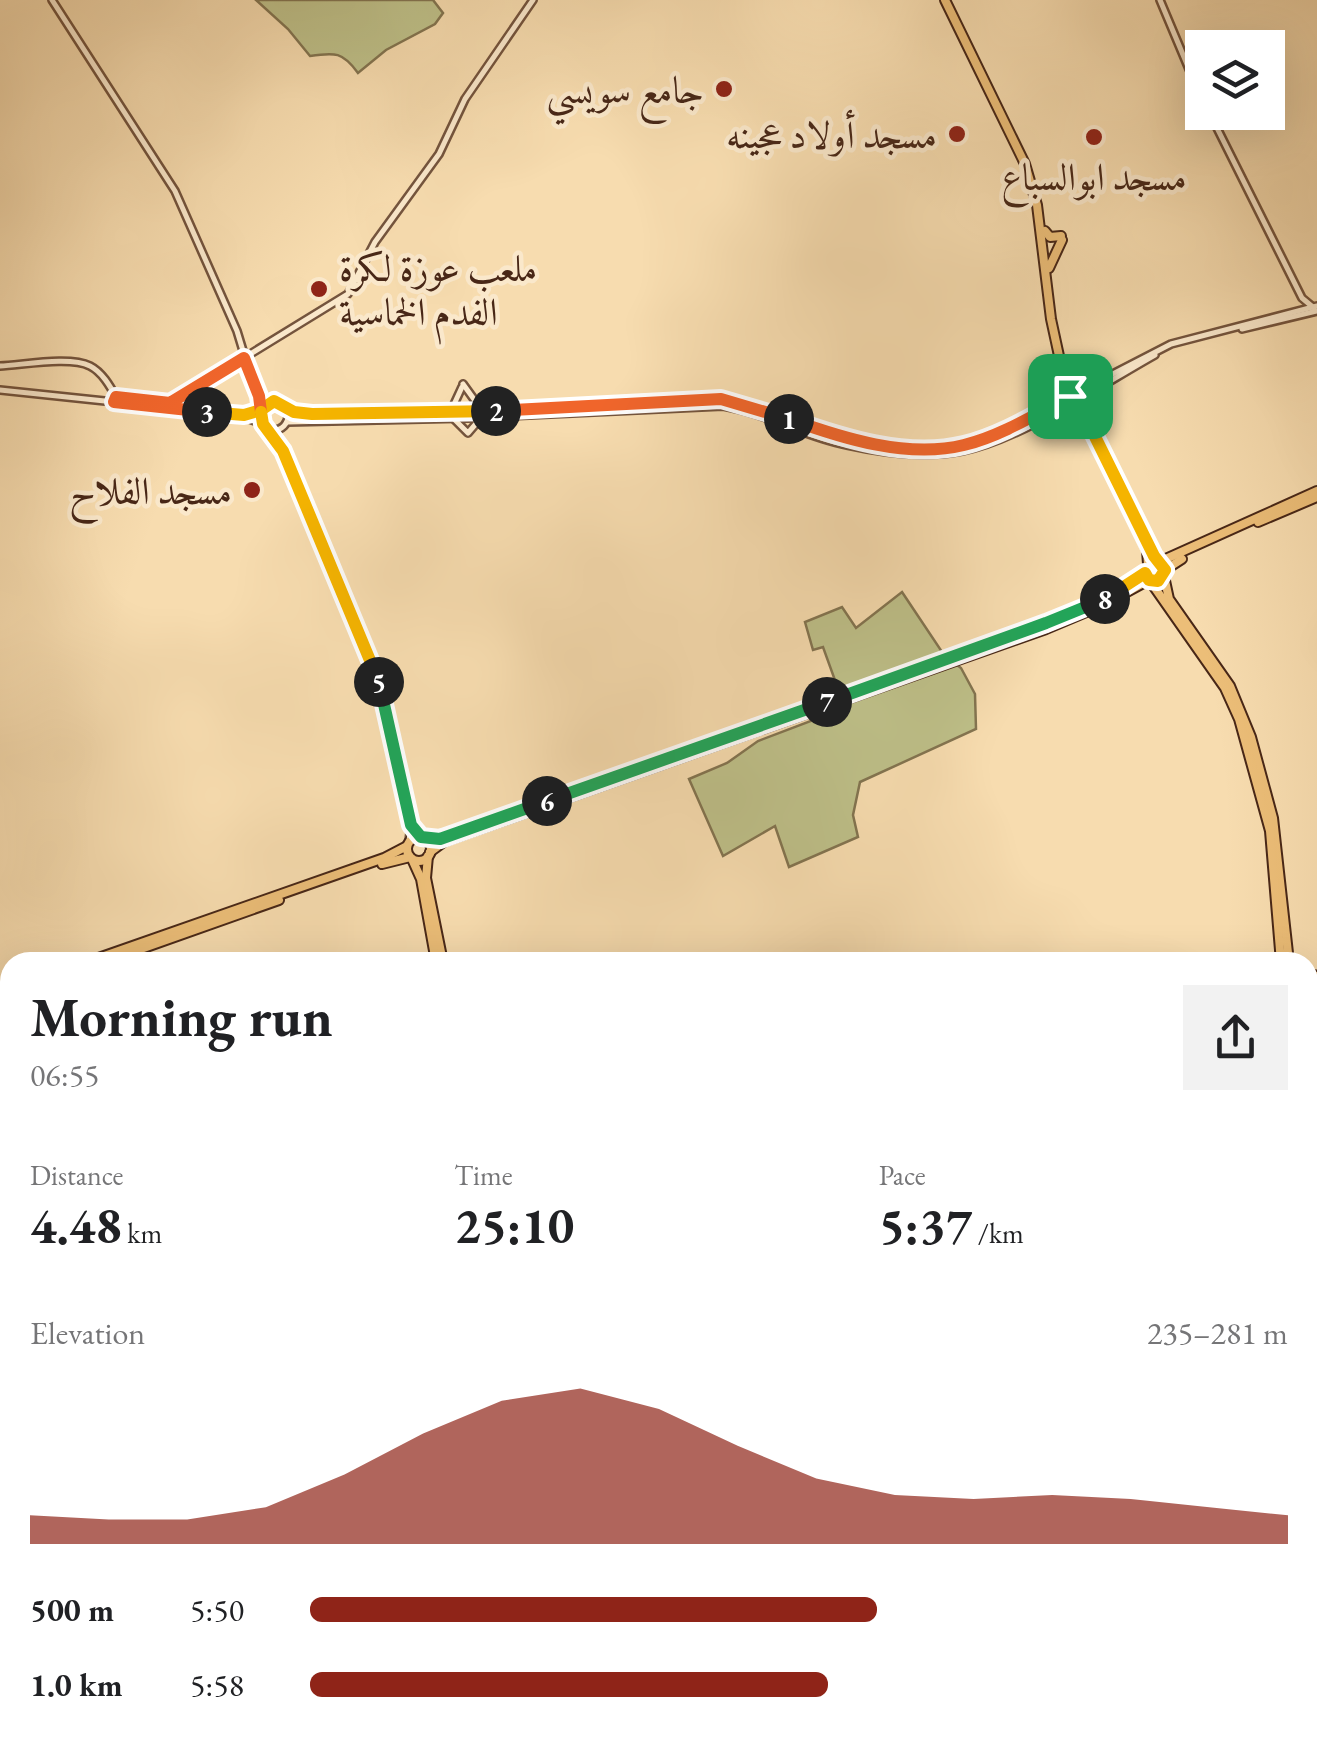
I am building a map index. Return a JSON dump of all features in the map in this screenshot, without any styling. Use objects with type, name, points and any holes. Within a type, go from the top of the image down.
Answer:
[{"type":"main road","points":[[948,0],[1029,163],[1045,231],[1054,317],[1073,397]]},
{"type":"main road","points":[[948,0],[1006,119],[1032,185],[1039,213],[1052,330],[1073,397],[1169,599],[1230,686],[1250,737],[1276,835],[1288,952]]},
{"type":"main road","points":[[1045,231],[1061,238],[1049,268]]},
{"type":"main road","points":[[116,952],[384,858],[424,838],[444,837],[1028,630],[1098,602],[1317,494]]},
{"type":"main road","points":[[132,952],[386,862],[421,860],[450,840],[1046,629],[1103,605],[1155,571]]},
{"type":"main road","points":[[1155,571],[1225,688],[1239,719],[1270,831],[1279,952]]},
{"type":"main road","points":[[424,838],[429,854],[426,878],[438,952]]},
{"type":"main road","points":[[408,844],[421,878],[438,952]]},
{"type":"street","points":[[52,0],[175,191],[238,332],[265,426],[283,451],[386,703],[411,825],[408,844]]},
{"type":"street","points":[[167,405],[348,294],[389,220],[439,154],[465,98],[533,0]]},
{"type":"street","points":[[1160,0],[1185,60]]},
{"type":"street","points":[[1218,130],[1302,298],[1316,308]]},
{"type":"street","points":[[0,390],[238,415],[278,430],[286,423],[721,399],[861,441],[940,448],[984,439],[1169,348],[1316,308]]},
{"type":"street","points":[[0,366],[70,362],[89,365],[100,373],[115,400]]},
{"type":"street","points":[[452,416],[462,384],[483,414]]},
{"type":"street","points":[[255,387],[294,412],[452,416],[468,433],[483,414]]},
{"type":"street","points":[[238,415],[261,410],[274,401]]},
{"type":"street","points":[[283,451],[281,434],[286,406]]},
{"type":"street","points":[[411,825],[424,838]]},
{"type":"green space","points":[[256,0],[433,0],[443,13],[435,24],[386,50],[358,73],[338,55],[310,56]]},
{"type":"green space","points":[[902,592],[944,655],[961,668],[975,694],[976,729],[860,782],[853,815],[858,837],[789,867],[775,826],[723,856],[689,779],[727,763],[758,741],[845,708],[823,647],[813,650],[805,622],[842,607],[856,628]]},
{"type":"place","name":"جامع سويسي","points":[[724,89]]},
{"type":"place","name":"مسجد أولاد عجينه","points":[[957,134]]},
{"type":"place","name":"مسجد ابوالسباع","points":[[1094,137]]},
{"type":"place","name":"ملعب عوزة لكرة الفدم الخماسية","points":[[319,289]]},
{"type":"place","name":"مسجد الفلاح","points":[[252,490]]},
{"type":"route","points":[[1070,396],[984,439],[940,448],[877,444],[829,434],[721,399],[369,415],[300,413],[274,401],[266,404],[264,406],[261,410],[254,413],[238,415],[114,402],[116,397],[170,403],[244,358],[259,396],[262,410],[261,420],[283,451],[374,667],[386,703],[411,825],[426,840],[444,837],[1082,610],[1145,573],[1150,581],[1162,580],[1164,566],[1154,556],[1074,394],[1070,396]]}]
